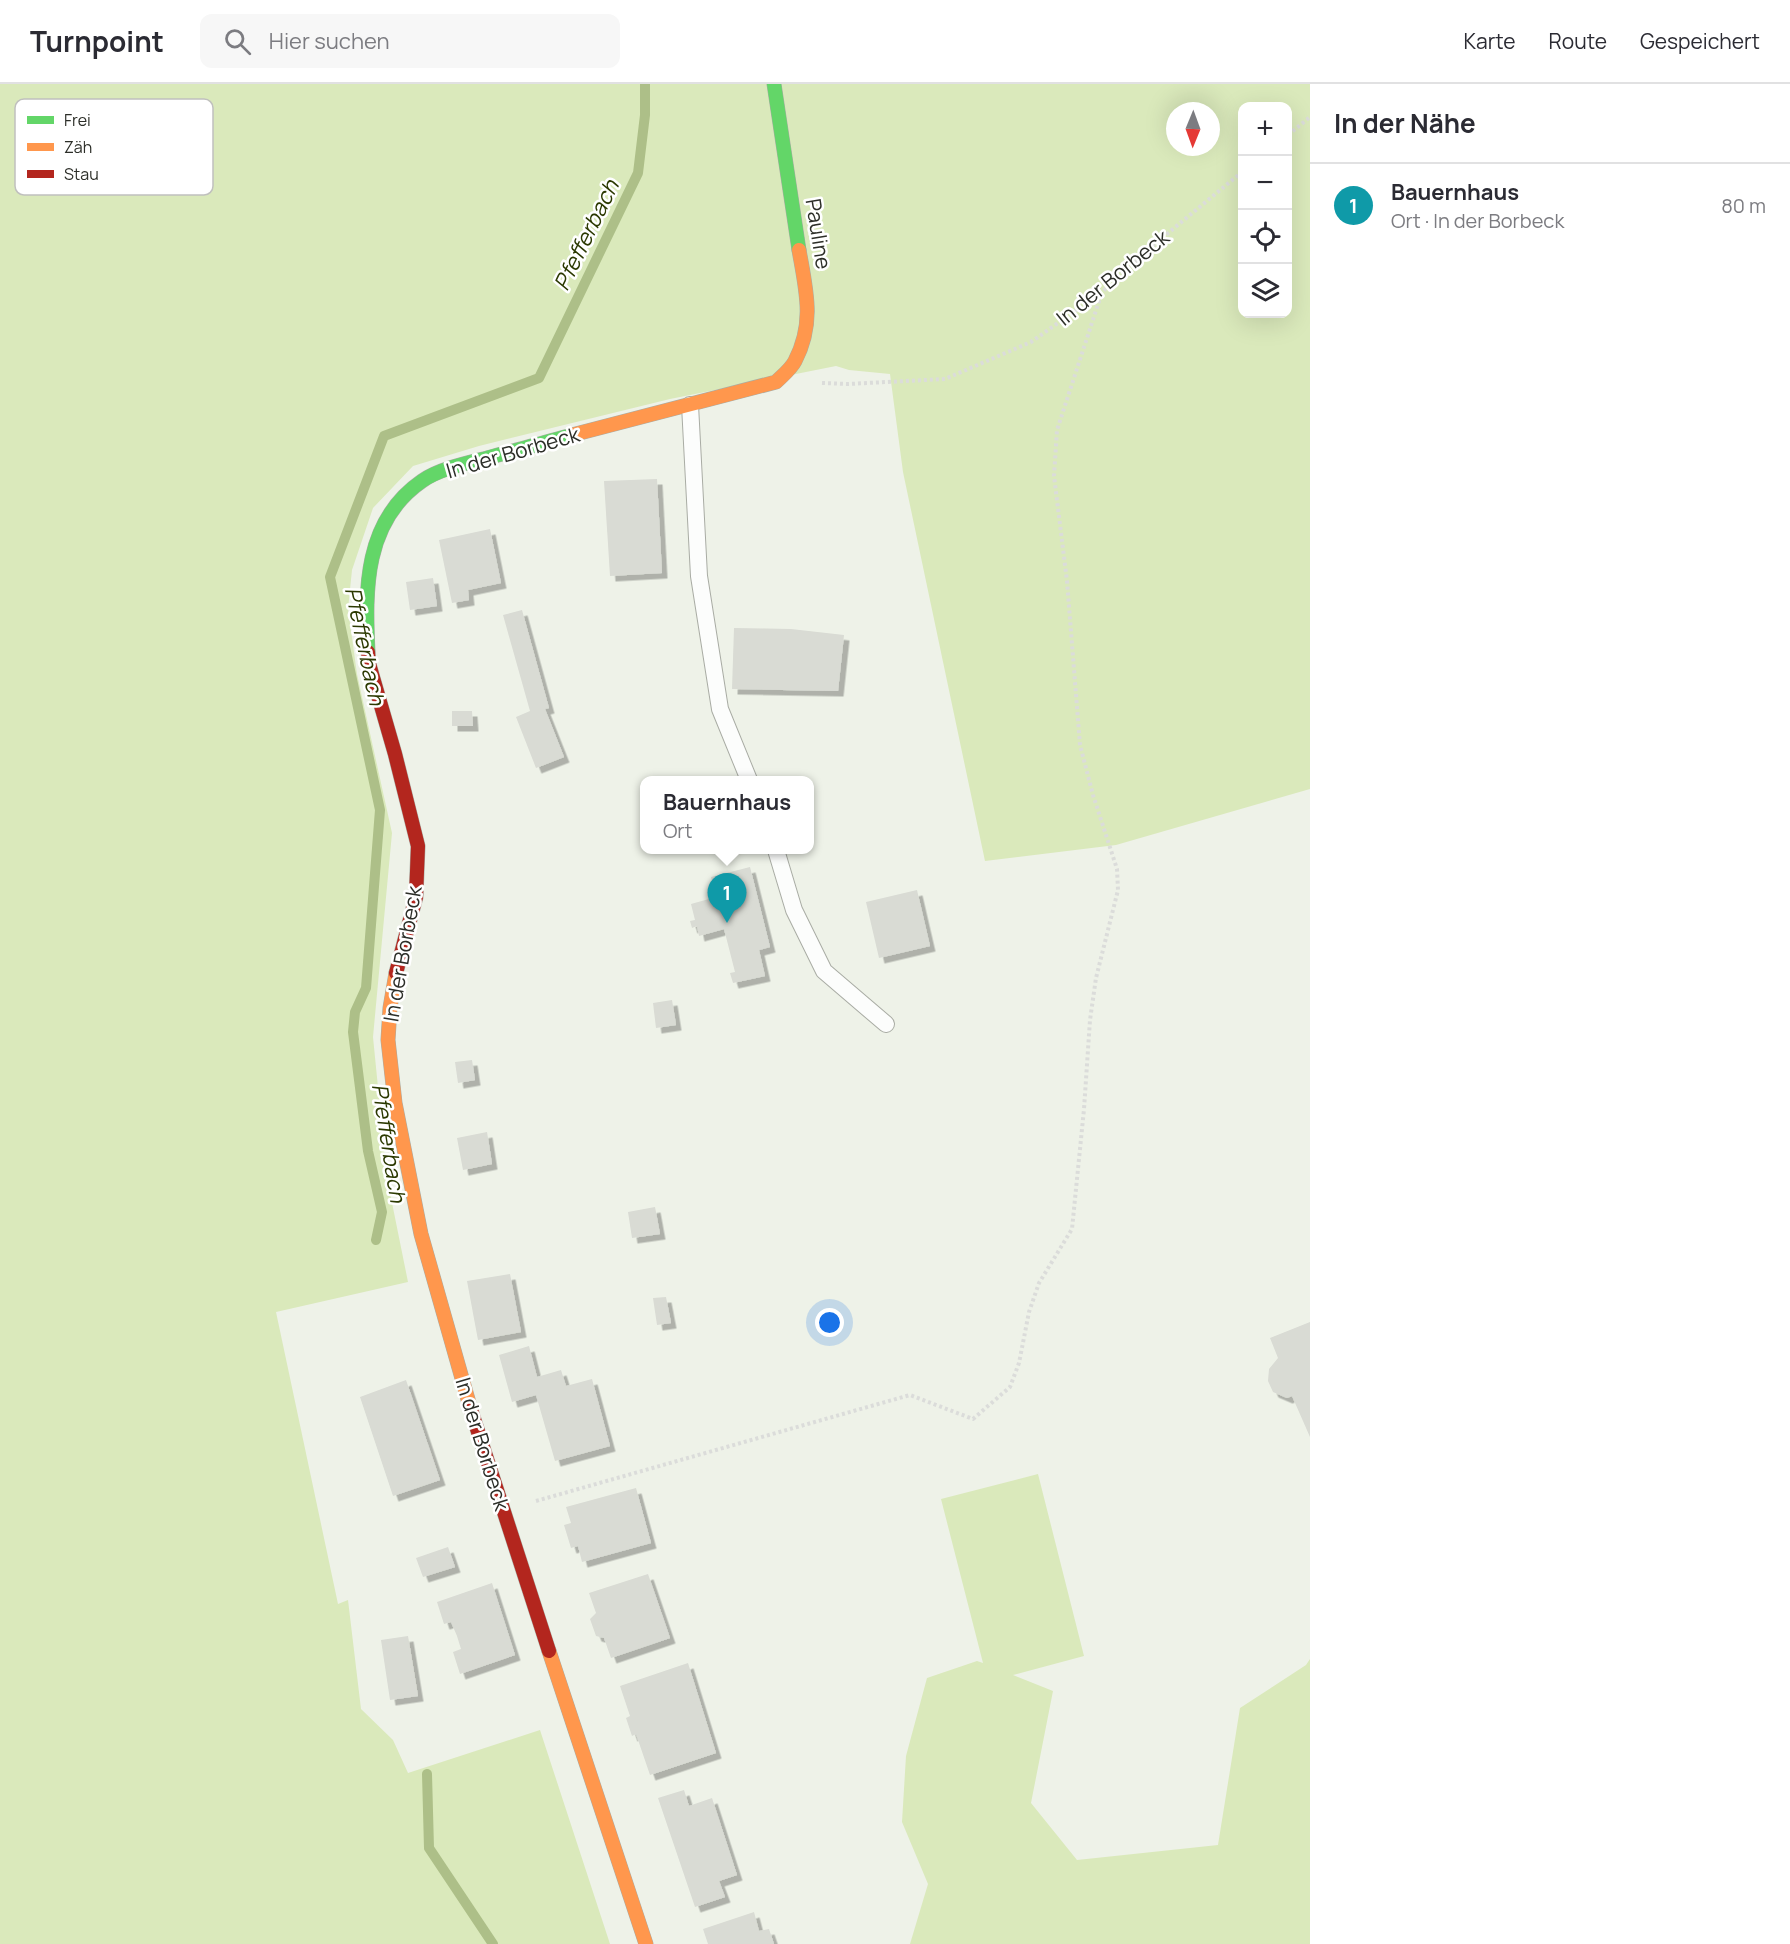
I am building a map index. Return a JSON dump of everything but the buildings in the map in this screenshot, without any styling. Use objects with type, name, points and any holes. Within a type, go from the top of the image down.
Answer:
[{"type":"street","name":"Pauline","points":[[774,84],[809,313],[803,342],[794,363],[776,382]]},
{"type":"street","name":"In der Borbeck","points":[[646,1944],[503,1511],[466,1394],[420,1234],[395,1103],[388,1040],[390,1008],[397,968],[416,897],[418,846],[369,664],[366,602],[369,570],[380,531],[397,504],[423,480],[459,465],[776,382]]},
{"type":"lane","points":[[690,405],[699,576],[720,709],[747,776]]},
{"type":"lane","points":[[777,854],[794,910],[824,971],[886,1024]]},
{"type":"path","points":[[1292,131],[1310,117]]},
{"type":"path","name":"In der Borbeck","points":[[776,382],[848,384],[945,379],[1031,342],[1102,292],[1156,243],[1238,175]]},
{"type":"path","points":[[503,1511],[910,1395],[973,1419],[1010,1387],[1019,1363],[1029,1312],[1039,1283],[1072,1229],[1093,999],[1118,890],[1117,869],[1093,795],[1080,745],[1067,581],[1054,476],[1058,430],[1102,292]]},
{"type":"green space","points":[[0,84],[1310,84],[1310,789],[1116,845],[985,861],[903,472],[890,374],[849,370],[836,366],[670,399],[479,446],[413,466],[373,508],[352,570],[348,609],[357,674],[392,833],[373,1037],[387,1178],[408,1282],[276,1312],[338,1604],[348,1600],[361,1709],[393,1740],[408,1773],[540,1730],[610,1944],[0,1944]]},
{"type":"green space","points":[[1038,1474],[1084,1656],[1013,1675],[1053,1691],[1031,1803],[1077,1860],[1218,1845],[1240,1708],[1306,1665],[1310,1659],[1310,1944],[910,1944],[928,1884],[902,1822],[906,1756],[927,1678],[977,1661],[983,1663],[941,1499]]},
{"type":"waterway","name":"Pfefferbach","points":[[376,1240],[382,1212],[368,1151],[353,1032],[355,1012],[366,988],[380,810],[330,577],[384,436],[539,378],[638,173],[645,115],[645,84]]},
{"type":"waterway","name":"Pfefferbach","points":[[427,1774],[429,1848],[493,1944]]},
{"type":"traffic: fast","points":[[774,84],[799,250]]},
{"type":"traffic: fast","points":[[368,652],[367,604],[372,558],[389,516],[403,497],[422,481],[445,470],[572,435]]},
{"type":"traffic: slow","points":[[572,435],[776,382],[793,364],[805,333],[807,306],[799,250]]},
{"type":"traffic: slow","points":[[396,973],[390,1008],[388,1040],[395,1103],[421,1234],[471,1410]]},
{"type":"traffic: slow","points":[[549,1651],[646,1944]]},
{"type":"traffic: jam","points":[[368,652],[369,664],[418,846],[416,897],[396,973]]},
{"type":"traffic: jam","points":[[471,1410],[549,1651]]},
{"type":"place","name":"Bauernhaus","points":[[727,923]]}]
